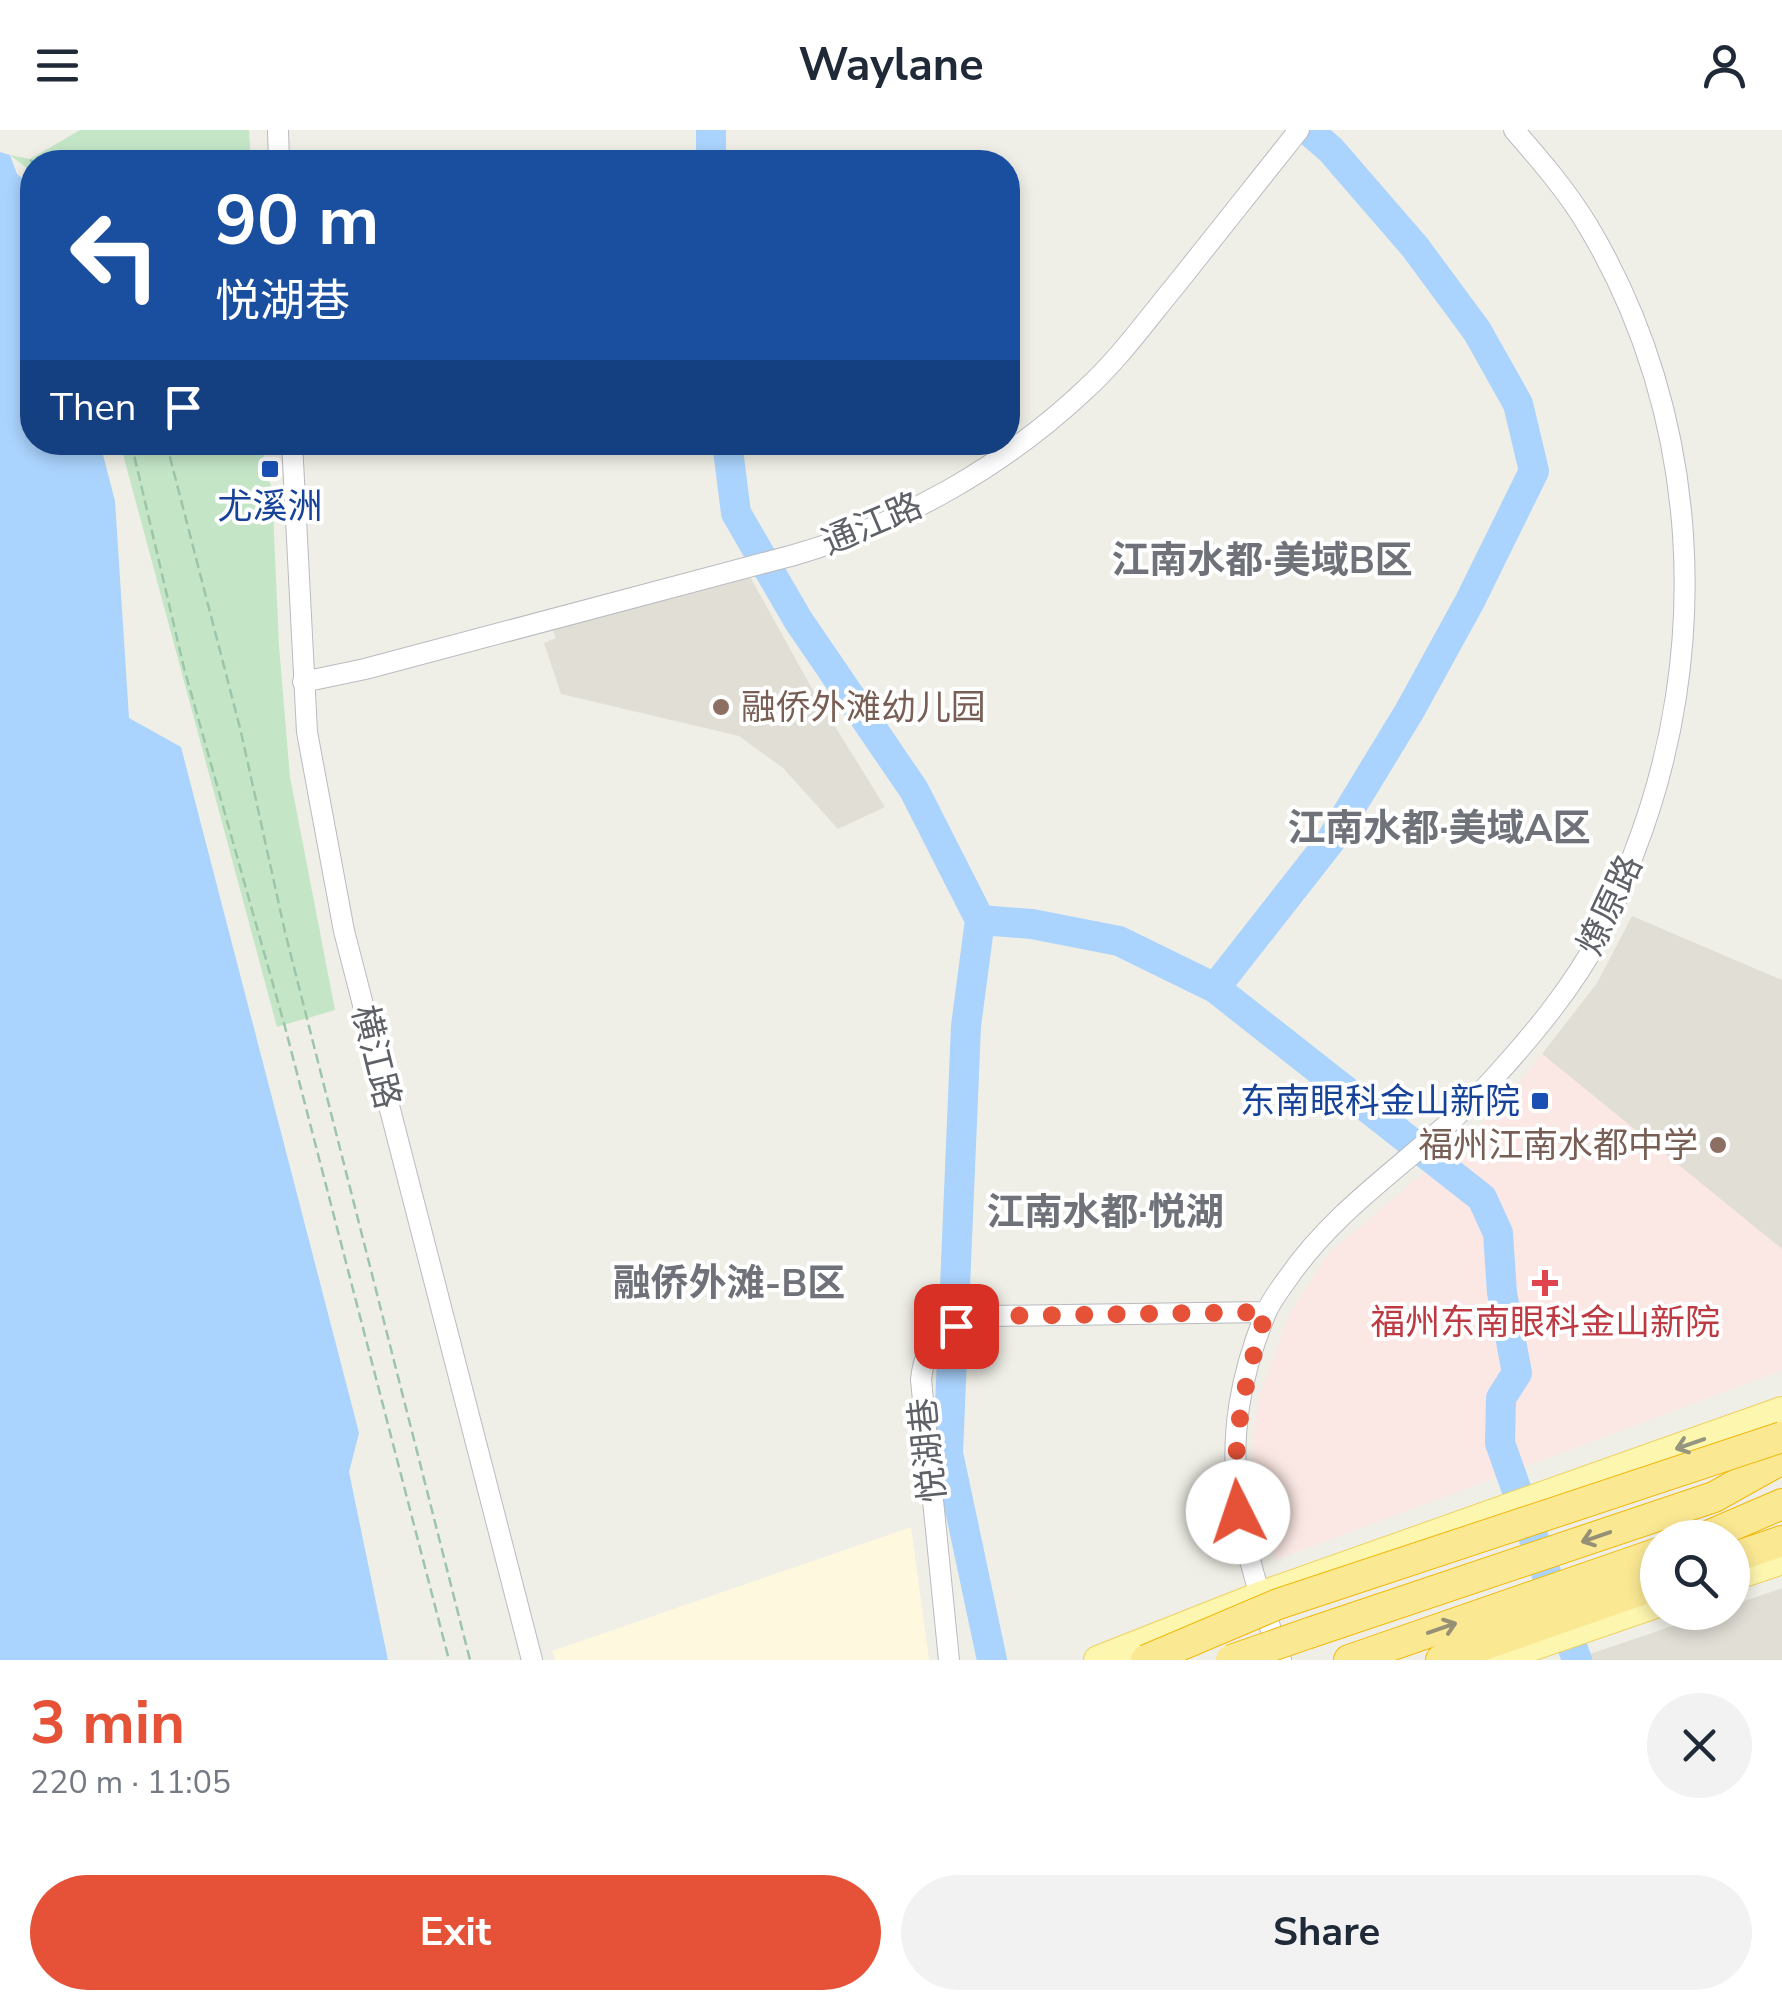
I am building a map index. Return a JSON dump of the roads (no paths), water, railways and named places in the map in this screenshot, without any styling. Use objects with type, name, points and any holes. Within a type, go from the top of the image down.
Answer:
[{"type":"highway","points":[[1146,1660],[1278,1604],[1782,1437]]},
{"type":"highway","points":[[1231,1660],[1714,1497],[1782,1459]]},
{"type":"highway","points":[[1750,1524],[1782,1504]]},
{"type":"highway","points":[[1750,1542],[1782,1541]]},
{"type":"highway","points":[[1350,1660],[1640,1559]]},
{"type":"highway","points":[[1441,1660],[1640,1590]]},
{"type":"main road","points":[[1098,1660],[1260,1596],[1782,1411]]},
{"type":"main road","points":[[1714,1497],[1782,1472]]},
{"type":"main road","points":[[1750,1528],[1782,1514]]},
{"type":"main road","points":[[1750,1572],[1782,1560]]},
{"type":"main road","points":[[1493,1660],[1640,1609]]},
{"type":"street","name":"燎原路","points":[[1281,1660],[1238,1512],[1234,1454],[1243,1388],[1266,1312],[1322,1234],[1477,1096],[1564,994],[1602,932],[1661,779],[1676,707],[1683,638],[1683,513],[1664,418],[1620,289],[1588,227],[1554,176],[1514,130]]},
{"type":"street","name":"通江路","points":[[1020,442],[1060,413],[1126,346],[1296,134]]},
{"type":"street","name":"横江路","points":[[293,455],[302,682],[316,788],[344,931],[532,1660]]},
{"type":"street","name":"通江路","points":[[302,682],[365,669],[836,542],[920,506],[1002,455]]},
{"type":"street","name":"悦湖巷","points":[[949,1660],[921,1380],[923,1360],[930,1346],[941,1334],[970,1320],[992,1316],[1266,1312]]},
{"type":"water","points":[[0,152],[10,155],[20,176],[20,455],[103,455],[115,501],[129,718],[181,747],[359,1433],[349,1472],[388,1660],[0,1660]]},
{"type":"waterway","points":[[711,130],[711,150]]},
{"type":"waterway","points":[[1215,988],[1331,840],[1409,712],[1470,601],[1534,471],[1518,404],[1477,331],[1415,247],[1331,150],[1308,130]]},
{"type":"waterway","points":[[729,455],[736,513],[798,620],[914,790],[980,920],[966,1026],[948,1453],[992,1660]]},
{"type":"waterway","points":[[980,920],[1032,924],[1119,941],[1215,988],[1482,1198],[1498,1233],[1502,1293],[1517,1373],[1501,1398],[1500,1443],[1577,1660]]},
{"type":"place","name":"尤溪洲","points":[[270,469]]},
{"type":"place","name":"融侨外滩幼儿园","points":[[721,707]]},
{"type":"place","name":"东南眼科金山新院","points":[[1540,1101]]},
{"type":"place","name":"福州江南水都中学","points":[[1718,1145]]},
{"type":"place","name":"福州东南眼科金山新院","points":[[1545,1283]]},
{"type":"district","name":"江南水都·美域B区","points":[[1262,560]]},
{"type":"district","name":"江南水都·美域A区","points":[[1439,828]]},
{"type":"district","name":"江南水都·悦湖","points":[[1105,1212]]},
{"type":"district","name":"融侨外滩-B区","points":[[729,1283]]}]
